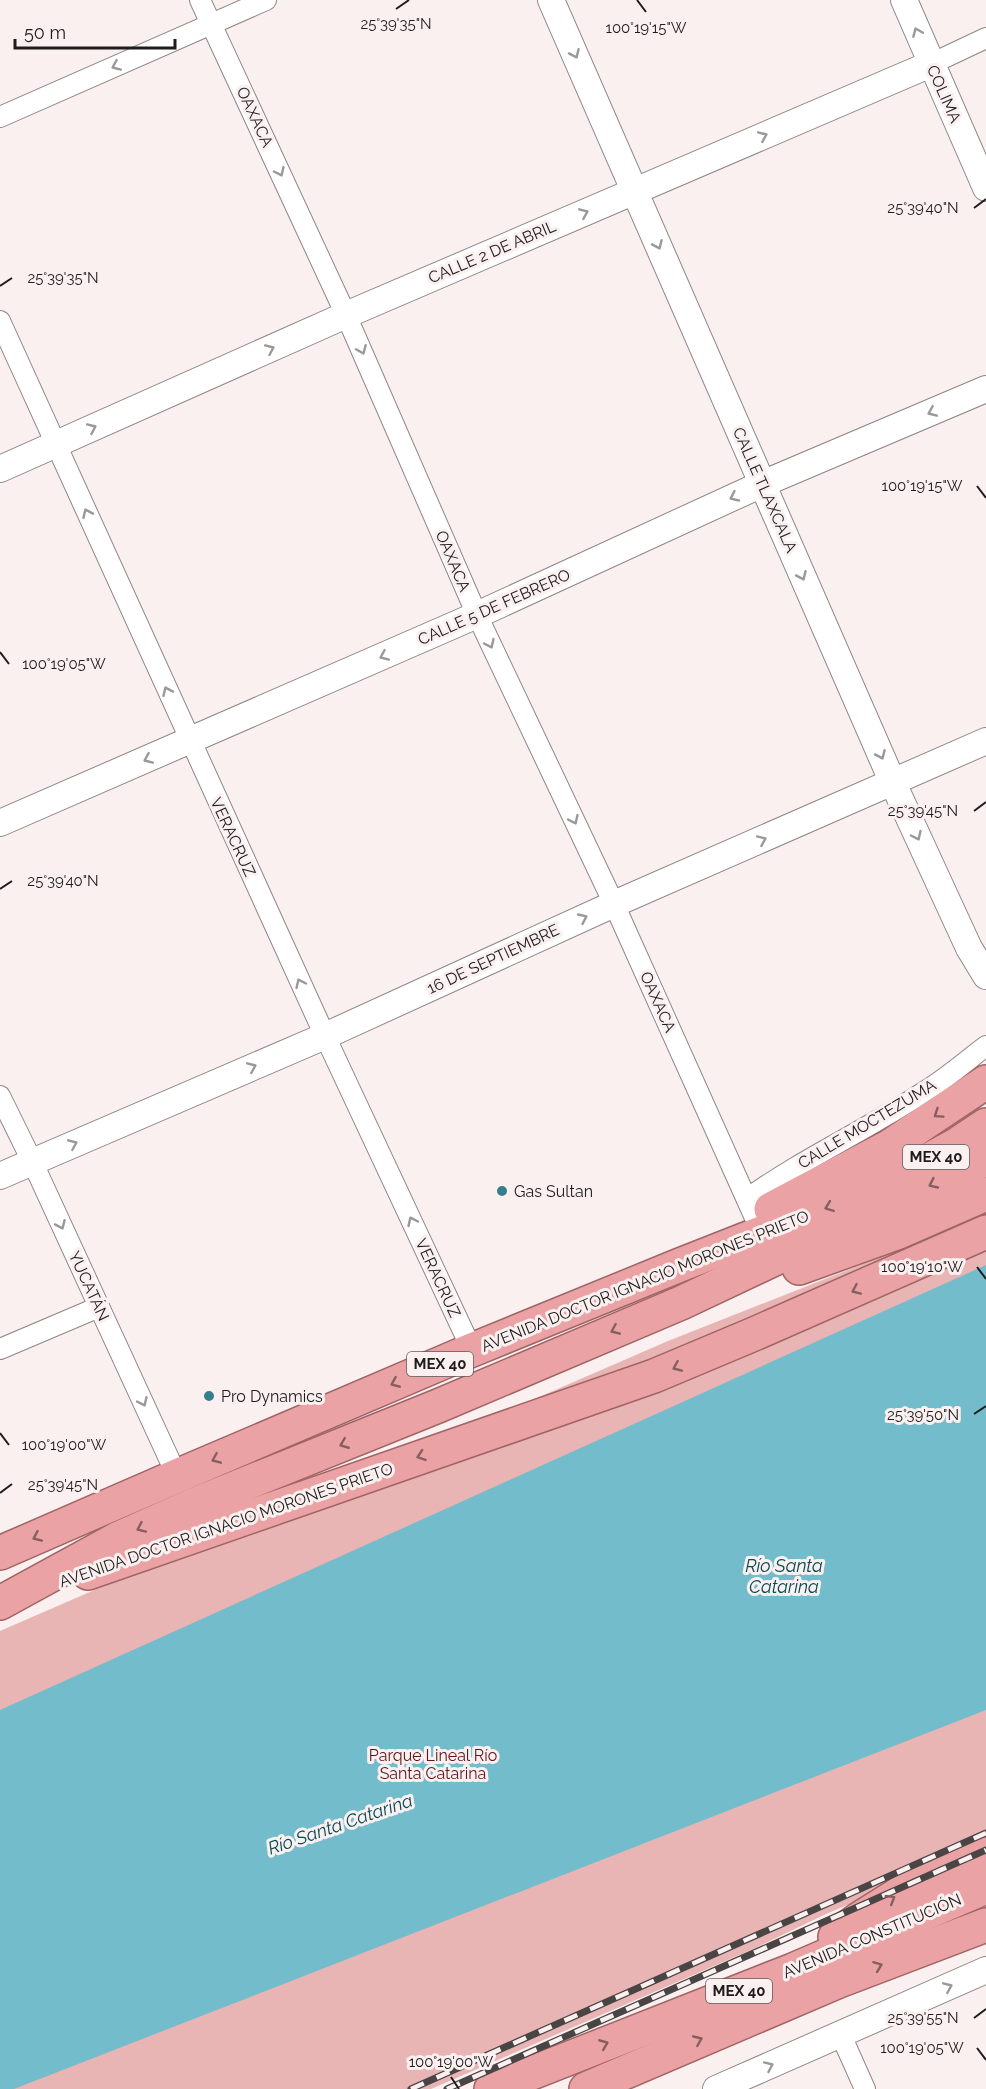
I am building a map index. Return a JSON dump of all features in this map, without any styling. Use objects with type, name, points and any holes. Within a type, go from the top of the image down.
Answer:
[{"type":"highway","points":[[719,1250],[751,1208],[890,1146],[986,1082]]},
{"type":"highway","name":"AVENIDA DOCTOR IGNACIO MORONES PRIETO","points":[[0,1553],[472,1350],[883,1185],[956,1145],[986,1125]]},
{"type":"highway","name":"MEX 40","points":[[204,1516],[438,1406],[688,1299],[986,1159]]},
{"type":"highway","points":[[688,1299],[731,1293],[899,1232],[986,1194]]},
{"type":"highway","name":"AVENIDA DOCTOR IGNACIO MORONES PRIETO","points":[[0,1604],[204,1516],[654,1376],[986,1232]]},
{"type":"highway","points":[[793,1970],[859,1918],[910,1887],[986,1854]]},
{"type":"highway","name":"AVENIDA CONSTITUCIÓN","points":[[491,2089],[793,1970],[986,1887]]},
{"type":"highway","name":"AVENIDA CONSTITUCIÓN","points":[[586,2089],[839,1981],[986,1925]]},
{"type":"highway","points":[[531,2089],[668,2053]]},
{"type":"street","name":"OAXACA","points":[[200,0],[346,315],[477,615],[614,904],[751,1208]]},
{"type":"street","points":[[0,117],[266,0]]},
{"type":"street","name":"CALLE TLAXCALA","points":[[551,0],[893,783],[969,948],[986,976]]},
{"type":"street","name":"COLIMA","points":[[904,0],[986,188]]},
{"type":"street","name":"CALLE 2 DE ABRIL","points":[[0,469],[346,315],[931,64],[986,38]]},
{"type":"street","name":"VERACRUZ","points":[[0,321],[324,1036],[472,1350]]},
{"type":"street","name":"CALLE 5 DE FEBRERO","points":[[0,823],[477,615],[762,484],[986,389]]},
{"type":"street","name":"16 DE SEPTIEMBRE","points":[[0,1176],[324,1036],[614,904],[986,741]]},
{"type":"street","name":"CALLE MOCTEZUMA","points":[[751,1208],[789,1171],[827,1151],[928,1090],[986,1046]]},
{"type":"street","name":"YUCATÁN","points":[[0,1096],[177,1476]]},
{"type":"street","points":[[0,1349],[99,1307]]},
{"type":"street","points":[[716,2089],[986,1970]]},
{"type":"street","points":[[840,2033],[865,2089]]},
{"type":"green space","name":"Río Santa Catarina","points":[[986,1213],[986,1846],[826,1914],[753,1949],[431,2089],[0,2089],[0,1631],[668,1341],[934,1236]]},
{"type":"water","name":"Río Santa Catarina","points":[[986,1265],[986,1710],[14,2089],[0,2089],[0,1710]]},
{"type":"railway","points":[[411,2089],[986,1833]]},
{"type":"railway","points":[[447,2089],[986,1850]]},
{"type":"place","name":"Gas Sultan","points":[[502,1191]]},
{"type":"place","name":"Pro Dynamics","points":[[209,1396]]},
{"type":"park label","name":"Parque Lineal Río Santa Catarina","points":[[433,1764]]}]
